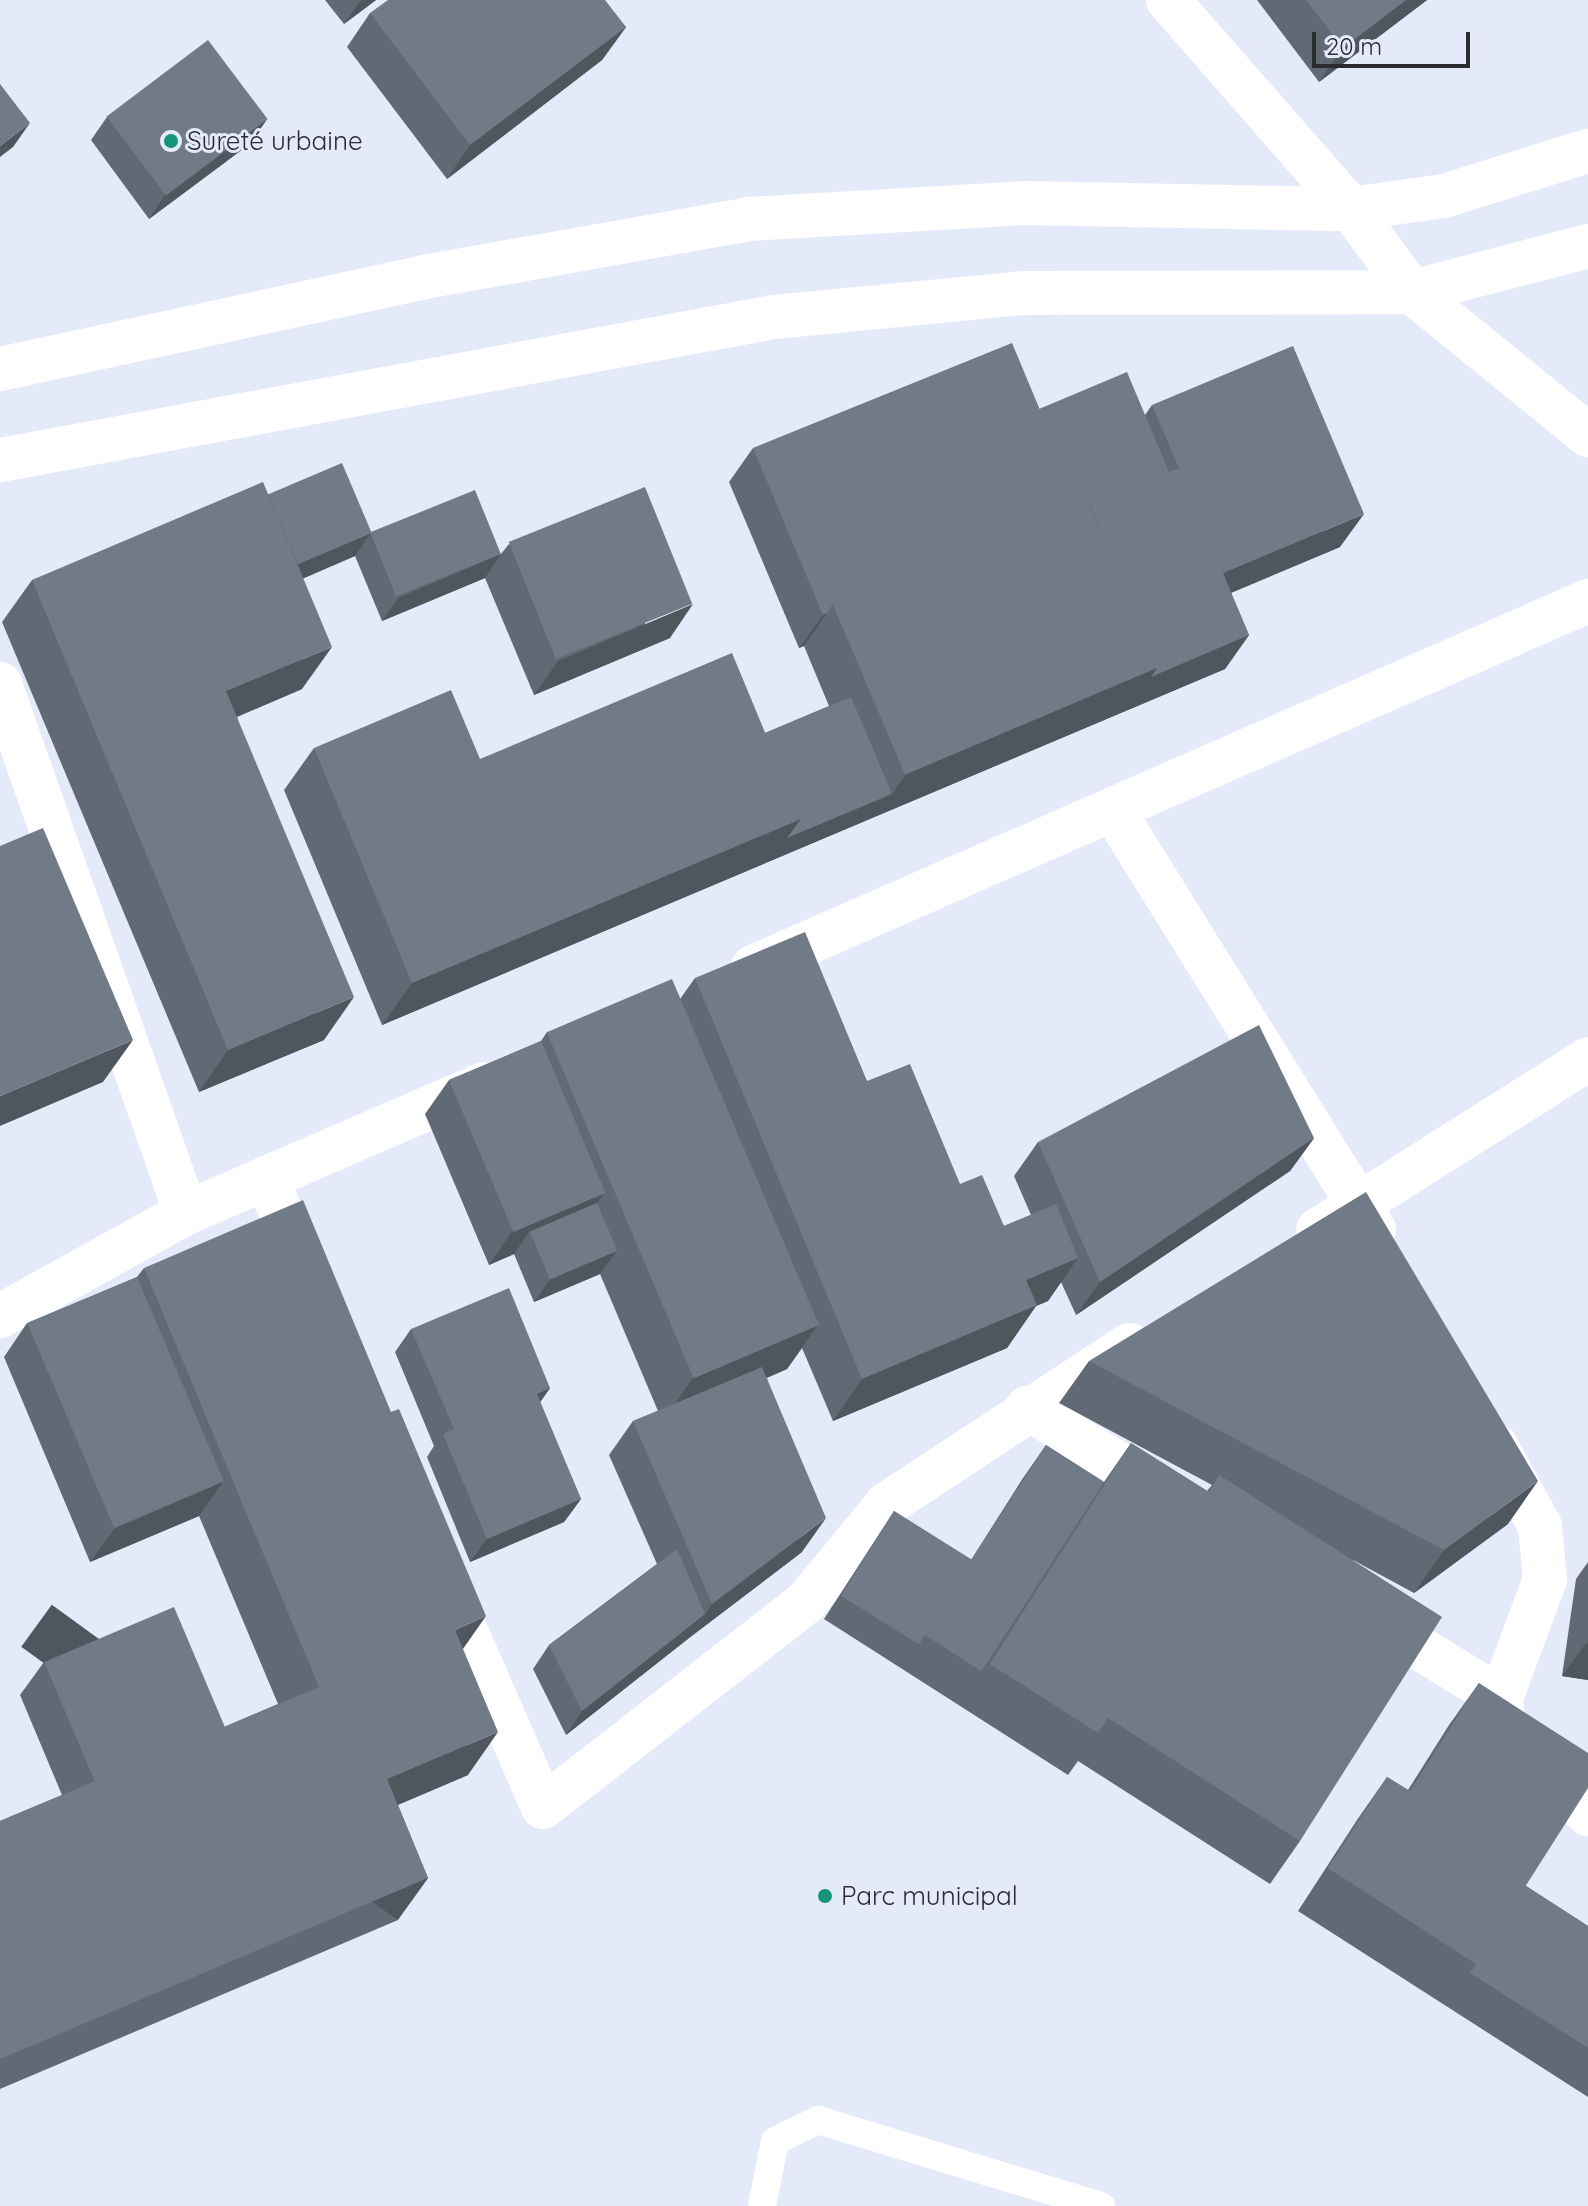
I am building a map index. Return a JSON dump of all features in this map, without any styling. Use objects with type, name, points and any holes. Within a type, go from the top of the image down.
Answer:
[{"type":"street","points":[[1168,0],[1351,209],[1412,292],[1588,435]]},
{"type":"street","points":[[0,369],[424,277],[748,219],[1024,203],[1351,209],[1444,196],[1588,151]]},
{"type":"street","points":[[0,460],[774,317],[1023,293],[1412,292],[1588,246]]},
{"type":"street","points":[[719,981],[1588,601]]},
{"type":"street","points":[[0,684],[31,837],[186,1213]]},
{"type":"street","points":[[1113,810],[1360,1204],[1398,1271]]},
{"type":"street","points":[[1280,1253],[1588,1059]]},
{"type":"street","points":[[0,1316],[186,1213],[529,1064]]},
{"type":"street","points":[[266,1178],[324,1310]]},
{"type":"street","points":[[427,1544],[543,1807],[806,1602],[887,1504],[1027,1408],[1160,1326]]},
{"type":"street","points":[[1473,1405],[1540,1526],[1543,1552],[1545,1579],[1501,1698],[1504,1730],[1588,1814]]},
{"type":"street","points":[[1027,1408],[1203,1516]]},
{"type":"street","points":[[1338,1599],[1501,1698]]},
{"type":"lane","points":[[762,2206],[775,2141],[818,2120],[1046,2196],[1101,2206]]},
{"type":"building","points":[[388,0],[605,0],[626,27],[470,145],[370,13]]},
{"type":"building","points":[[1306,0],[1406,0],[1343,48]]},
{"type":"building","name":"Sureté urbaine","points":[[208,40],[268,119],[166,195],[107,116]]},
{"type":"building","points":[[0,84],[30,123],[0,146]]},
{"type":"building","points":[[1012,343],[1078,501],[833,604],[823,615],[753,448]]},
{"type":"building","points":[[1293,346],[1364,514],[1223,573],[1249,635],[1151,677],[1157,668],[1090,505],[1179,468],[1152,405]]},
{"type":"building","points":[[1127,372],[1169,472],[1090,505],[1086,497],[1078,501],[1039,409]]},
{"type":"building","points":[[342,463],[372,533],[298,564],[268,494]]},
{"type":"building","points":[[263,482],[332,647],[226,691],[354,997],[228,1050],[32,580]]},
{"type":"building","points":[[645,487],[692,604],[556,659],[509,542]]},
{"type":"building","points":[[475,490],[501,554],[396,596],[370,532]]},
{"type":"building","points":[[1086,497],[1158,667],[905,775],[833,604]]},
{"type":"building","points":[[732,653],[801,819],[412,983],[314,748],[451,690],[480,759]]},
{"type":"building","points":[[851,697],[892,794],[787,838],[801,819],[765,733]]},
{"type":"building","points":[[43,828],[133,1040],[0,1096],[0,846]]},
{"type":"building","points":[[805,932],[867,1081],[910,1064],[960,1184],[982,1175],[1004,1226],[1056,1204],[1078,1258],[1026,1280],[1037,1305],[862,1379],[695,978]]},
{"type":"building","points":[[672,979],[819,1325],[694,1378],[547,1032]]},
{"type":"building","points":[[1259,1025],[1314,1138],[1100,1282],[1038,1142]]},
{"type":"building","points":[[541,1041],[605,1193],[513,1232],[449,1080]]},
{"type":"building","points":[[1366,1192],[1538,1481],[1444,1550],[1089,1361]]},
{"type":"building","points":[[303,1200],[391,1412],[399,1409],[486,1616],[455,1630],[498,1732],[387,1779],[428,1878],[0,2059],[0,1821],[319,1687],[144,1268]]},
{"type":"building","points":[[597,1203],[617,1251],[550,1279],[530,1232]]},
{"type":"building","points":[[137,1277],[224,1481],[114,1528],[27,1323]]},
{"type":"building","points":[[509,1288],[550,1388],[537,1394],[581,1499],[487,1539],[443,1434],[454,1429],[411,1329]]},
{"type":"building","points":[[762,1367],[826,1518],[712,1604],[633,1421]]},
{"type":"building","points":[[1131,1443],[1209,1492],[1219,1475],[1442,1617],[1300,1841],[1108,1718],[1098,1733],[990,1664]]},
{"type":"building","points":[[1046,1445],[1104,1483],[981,1671],[923,1634]]},
{"type":"building","points":[[894,1511],[972,1560],[919,1645],[841,1596]]},
{"type":"building","points":[[677,1549],[705,1614],[582,1711],[549,1645]]},
{"type":"building","points":[[174,1607],[225,1727],[95,1782],[44,1662]]},
{"type":"building","points":[[1479,1683],[1588,1753],[1588,1788],[1476,1964],[1328,1868],[1387,1777],[1410,1791]]},
{"type":"building","points":[[1526,1886],[1588,1926],[1588,2048],[1470,1973]]},
{"type":"place","name":"Sureté urbaine","points":[[171,141]]},
{"type":"place","name":"Parc municipal","points":[[825,1896]]}]
